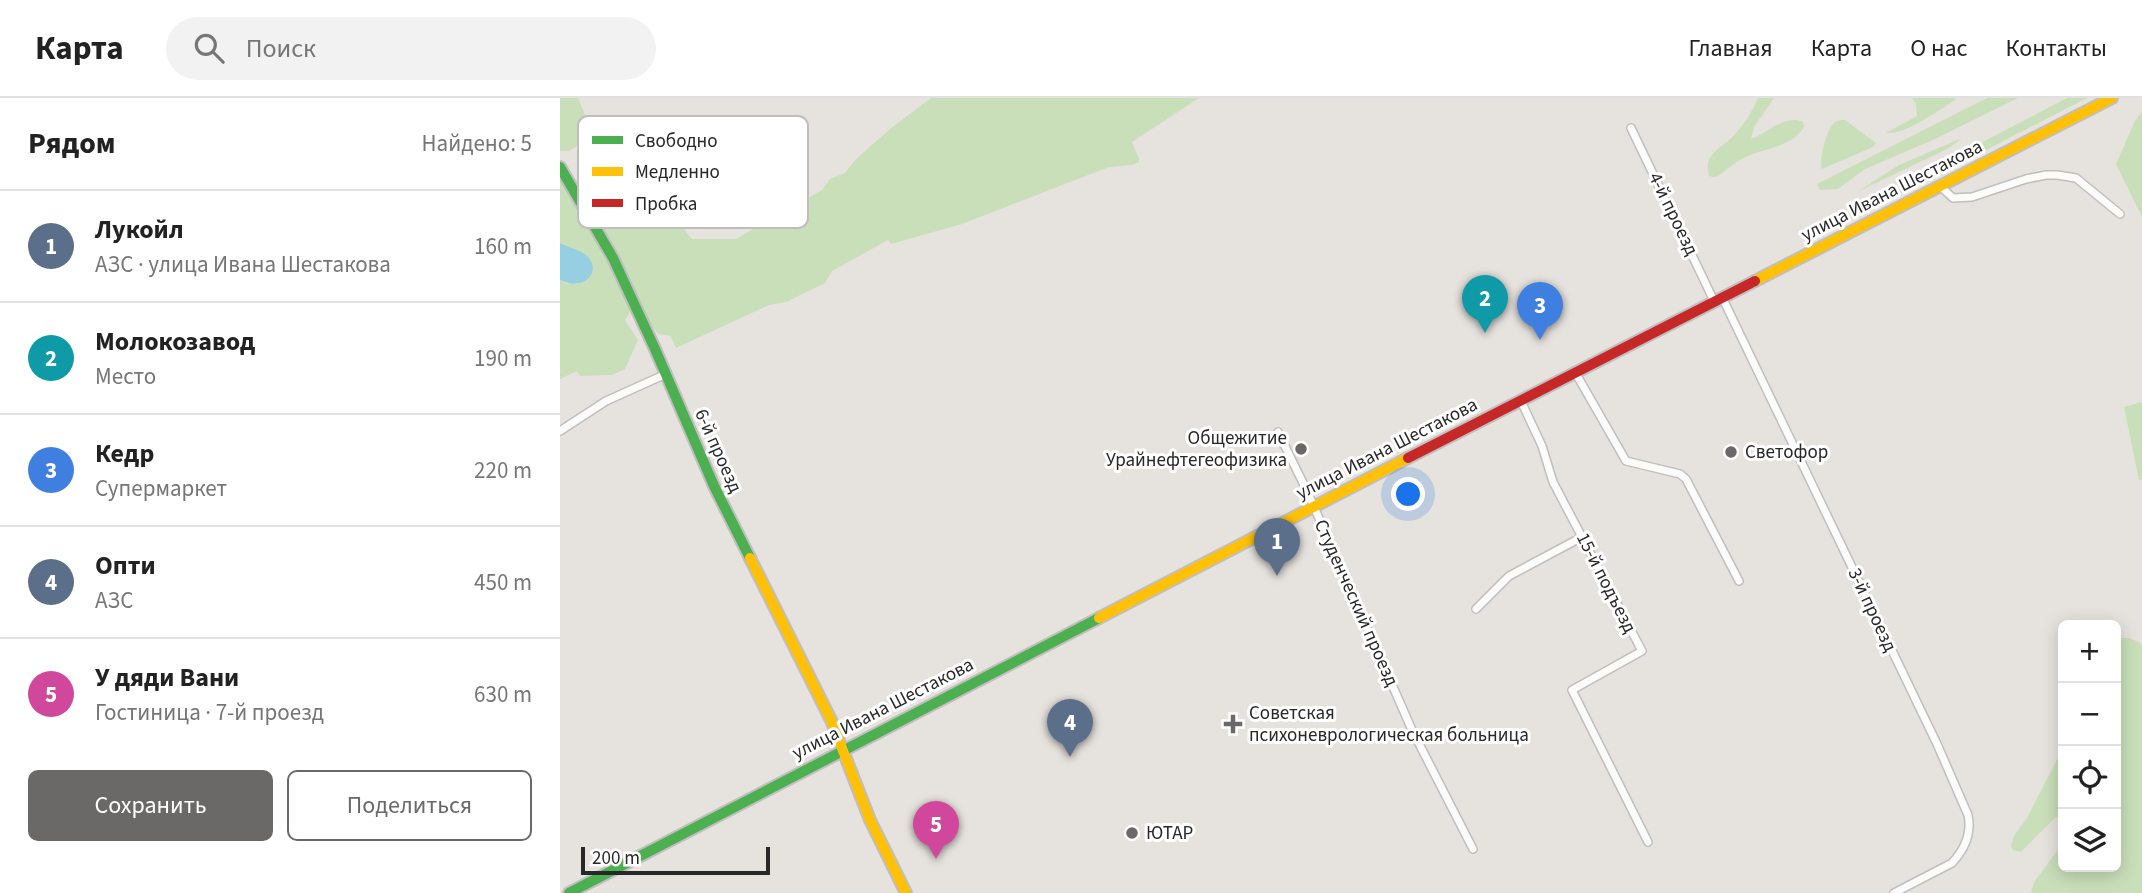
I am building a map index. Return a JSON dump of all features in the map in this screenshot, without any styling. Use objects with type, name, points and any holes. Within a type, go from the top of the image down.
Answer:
[{"type":"main road","name":"улица Ивана Шестакова","points":[[569,893],[1313,507],[2112,98]]},
{"type":"main road","name":"6-й проезд","points":[[560,167],[578,198]]},
{"type":"main road","name":"6-й проезд","points":[[596,228],[613,258],[714,486],[826,711],[870,820],[906,893]]},
{"type":"street","name":"4-й проезд","points":[[1631,128],[1718,299]]},
{"type":"street","points":[[1940,186],[1953,198],[1972,197],[2037,176],[2066,176],[2076,178],[2120,214]]},
{"type":"street","name":"3-й проезд","points":[[1718,299],[1937,744],[1968,815],[1968,838],[1959,856],[1952,863],[1894,893]]},
{"type":"street","points":[[1576,372],[1626,461],[1680,474],[1686,479],[1739,581]]},
{"type":"street","points":[[560,431],[606,401],[666,374]]},
{"type":"street","name":"15-й подъезд","points":[[1521,401],[1542,446],[1553,482],[1642,651],[1572,690],[1648,842]]},
{"type":"street","name":"Студенческий проезд","points":[[1279,432],[1412,730],[1472,849]]},
{"type":"street","points":[[1476,609],[1509,576],[1582,537]]},
{"type":"green space","points":[[560,98],[578,98],[586,116],[578,116],[578,146],[569,151],[560,151]]},
{"type":"green space","points":[[931,98],[1199,98],[1132,142],[1139,162],[1109,167],[962,224],[891,244],[888,240],[832,271],[825,283],[786,302],[769,305],[676,348],[671,336],[658,334],[649,323],[602,228],[683,228],[692,239],[736,239],[755,228],[808,228],[808,198],[822,190],[830,179],[845,173],[856,159]]},
{"type":"green space","points":[[1758,98],[1774,98],[1754,127],[1751,139],[1790,120],[1803,122],[1804,127],[1793,139],[1742,159],[1718,176],[1709,176],[1708,162],[1711,157],[1741,127]]},
{"type":"green space","points":[[1912,98],[1955,100],[1912,126],[1886,133],[1917,116],[1916,104]]},
{"type":"green space","points":[[1987,98],[2018,98],[1935,139],[1865,169],[1838,189],[1820,190],[1817,184]]},
{"type":"green space","points":[[2067,98],[2087,98],[1807,242],[1803,236]]},
{"type":"green space","points":[[2142,112],[2142,217],[2116,164],[2135,121]]},
{"type":"green space","points":[[1845,120],[1876,143],[1873,147],[1822,169],[1822,152],[1828,132],[1835,122]]},
{"type":"green space","points":[[1962,138],[1949,148],[1857,192],[1899,165]]},
{"type":"green space","points":[[560,177],[578,207],[578,228],[590,228],[630,306],[625,320],[638,340],[625,369],[612,375],[580,376],[577,371],[560,379],[560,280],[568,284],[584,253],[560,243]]},
{"type":"green space","points":[[2142,402],[2142,479],[2139,480],[2124,407]]},
{"type":"green space","points":[[2121,638],[2141,643],[2142,893],[2031,893],[2034,882],[2058,850],[2058,872],[2121,872]]},
{"type":"green space","points":[[2058,758],[2058,816],[2021,852],[2013,850],[2011,846],[2014,836],[2027,818]]},
{"type":"water","points":[[560,243],[583,253],[591,261],[593,267],[589,278],[577,283],[560,280]]},
{"type":"traffic: fast","points":[[560,167],[578,198]]},
{"type":"traffic: fast","points":[[596,228],[613,258],[714,486],[750,558]]},
{"type":"traffic: fast","points":[[569,893],[1099,618]]},
{"type":"traffic: slow","points":[[1755,281],[2112,98]]},
{"type":"traffic: slow","points":[[1099,618],[1408,458]]},
{"type":"traffic: slow","points":[[750,558],[831,720],[870,820],[906,893]]},
{"type":"traffic: jam","points":[[1408,458],[1755,281]]},
{"type":"place","name":"Молокозавод","points":[[1485,333]]},
{"type":"place","name":"Кедр","points":[[1540,340]]},
{"type":"place","name":"Общежитие Урайнефтегеофизика","points":[[1301,449]]},
{"type":"place","name":"Светофор","points":[[1731,452]]},
{"type":"place","name":"Лукойл","points":[[1277,576]]},
{"type":"place","name":"Советская психоневрологическая больница","points":[[1233,724]]},
{"type":"place","name":"Опти","points":[[1070,757]]},
{"type":"place","name":"ЮТАР","points":[[1132,833]]},
{"type":"place","name":"У дяди Вани","points":[[936,859]]}]
